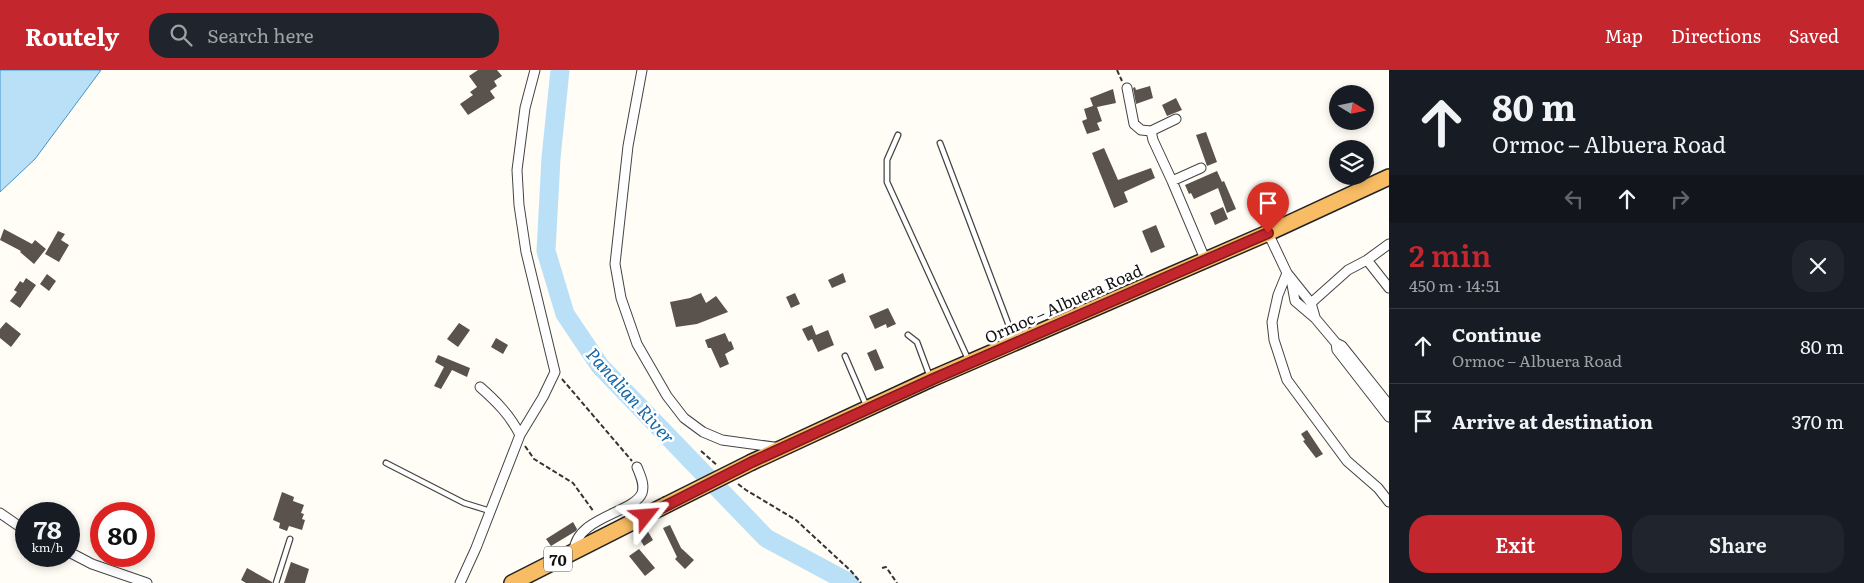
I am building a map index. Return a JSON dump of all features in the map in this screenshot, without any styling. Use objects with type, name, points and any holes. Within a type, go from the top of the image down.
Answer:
[{"type":"highway","name":"Ormoc – Albuera Road","points":[[574,551],[752,462],[784,449],[970,362],[1268,233],[1389,177]]},
{"type":"highway","name":"70","points":[[512,583],[574,551]]},
{"type":"street","points":[[460,583],[520,435],[555,372],[526,252],[519,205],[517,170],[525,108],[535,70]]},
{"type":"street","points":[[642,70],[628,146],[615,264],[621,298],[637,344],[667,396],[684,418],[703,432],[722,440],[767,445],[784,449]]},
{"type":"street","points":[[1127,88],[1134,124],[1142,130],[1151,131],[1176,119]]},
{"type":"street","points":[[1151,131],[1153,140],[1205,260]]},
{"type":"street","points":[[1172,181],[1201,168]]},
{"type":"street","points":[[1268,233],[1289,276],[1295,301],[1315,318],[1336,343],[1342,346],[1389,405]]},
{"type":"street","points":[[1311,303],[1348,270],[1367,260],[1389,244]]},
{"type":"street","points":[[1367,260],[1389,288]]},
{"type":"street","points":[[1289,276],[1311,303],[1315,318]]},
{"type":"street","points":[[1289,276],[1278,295],[1272,322],[1274,340],[1287,380],[1347,461],[1378,488],[1389,502]]},
{"type":"street","points":[[1336,343],[1337,350],[1389,417]]},
{"type":"street","points":[[480,387],[497,402],[514,423],[520,435]]},
{"type":"street","points":[[574,551],[575,541],[581,534],[600,520],[637,500],[641,495],[643,486],[637,467]]},
{"type":"street","points":[[0,513],[15,525]]},
{"type":"street","points":[[80,558],[92,564],[146,583]]},
{"type":"lane","points":[[898,135],[887,160],[887,182],[970,362]]},
{"type":"lane","points":[[940,143],[1015,343]]},
{"type":"lane","points":[[908,335],[917,342],[931,380]]},
{"type":"lane","points":[[846,356],[868,409]]},
{"type":"lane","points":[[386,462],[464,503],[490,510]]},
{"type":"lane","points":[[276,583],[290,539]]},
{"type":"path","points":[[1117,70],[1127,88]]},
{"type":"path","points":[[555,372],[637,467]]},
{"type":"path","points":[[520,435],[534,459],[573,483],[600,520]]},
{"type":"path","points":[[701,451],[722,469]]},
{"type":"path","points":[[736,482],[796,520],[851,571],[861,583]]},
{"type":"path","points":[[882,568],[886,568],[897,583]]},
{"type":"water","points":[[0,70],[101,70],[35,159],[0,192]]},
{"type":"building","points":[[478,70],[497,70],[502,76],[494,81],[497,86],[490,91],[495,98],[468,115],[460,104],[473,95],[470,92],[477,87],[469,76]]},
{"type":"building","points":[[1150,86],[1153,98],[1136,104],[1133,88],[1135,87],[1136,90]]},
{"type":"building","points":[[1113,89],[1116,103],[1097,107],[1102,121],[1097,123],[1100,130],[1087,134],[1082,121],[1087,119],[1084,109],[1093,106],[1090,98]]},
{"type":"building","points":[[1176,98],[1182,110],[1167,116],[1162,105]]},
{"type":"building","points":[[1206,132],[1217,162],[1207,166],[1196,135]]},
{"type":"building","points":[[1104,148],[1118,180],[1151,168],[1155,178],[1124,192],[1128,202],[1114,208],[1092,153]]},
{"type":"building","points":[[1217,171],[1222,182],[1224,181],[1236,209],[1227,213],[1218,188],[1194,199],[1191,193],[1189,194],[1185,185]]},
{"type":"building","points":[[1223,207],[1228,219],[1215,225],[1210,213]]},
{"type":"building","points":[[1156,225],[1165,247],[1151,253],[1142,231]]},
{"type":"building","points":[[4,229],[32,244],[35,240],[46,249],[34,264],[21,251],[0,240]]},
{"type":"building","points":[[58,231],[65,234],[61,240],[69,245],[59,262],[45,254]]},
{"type":"building","points":[[843,273],[846,282],[832,288],[828,280]]},
{"type":"building","points":[[47,274],[56,281],[49,291],[40,284]]},
{"type":"building","points":[[26,278],[36,285],[20,308],[10,301],[17,292],[14,290],[20,281],[23,283]]},
{"type":"building","points":[[701,293],[706,303],[716,296],[728,312],[697,324],[676,327],[670,302],[690,298]]},
{"type":"building","points":[[795,293],[800,304],[791,308],[786,297]]},
{"type":"building","points":[[888,308],[896,324],[887,328],[886,324],[875,329],[869,316]]},
{"type":"building","points":[[6,322],[21,334],[11,347],[0,338],[0,329]]},
{"type":"building","points":[[459,323],[470,330],[458,347],[447,339]]},
{"type":"building","points":[[812,325],[816,335],[828,330],[834,345],[818,352],[812,339],[808,341],[802,329]]},
{"type":"building","points":[[725,333],[734,349],[725,354],[729,364],[720,368],[711,348],[708,348],[705,340]]},
{"type":"building","points":[[496,338],[508,345],[503,354],[491,347]]},
{"type":"building","points":[[876,349],[884,368],[875,371],[867,353]]},
{"type":"building","points":[[438,355],[470,368],[467,377],[452,370],[441,389],[434,386],[444,367],[435,362]]},
{"type":"building","points":[[1307,430],[1323,454],[1316,458],[1303,441],[1305,440],[1301,434]]},
{"type":"building","points":[[282,492],[294,497],[293,501],[304,505],[301,513],[304,514],[302,519],[305,520],[302,530],[289,526],[287,531],[279,528],[280,523],[273,520]]},
{"type":"building","points":[[573,522],[577,529],[576,531],[551,546],[546,539]]},
{"type":"building","points":[[670,525],[681,548],[694,560],[685,569],[675,559],[677,557],[663,528]]},
{"type":"building","points":[[647,530],[653,540],[644,546],[638,536]]},
{"type":"building","points":[[639,549],[655,568],[645,576],[629,556]]},
{"type":"building","points":[[291,562],[309,569],[305,583],[284,583]]},
{"type":"building","points":[[247,568],[272,583],[246,583],[241,580]]},
{"type":"waterway","name":"Panalian River","points":[[560,70],[551,158],[546,251],[565,314],[600,366],[766,538],[850,583]]},
{"type":"route","points":[[646,516],[752,462],[784,449],[931,380],[1268,233]]}]
